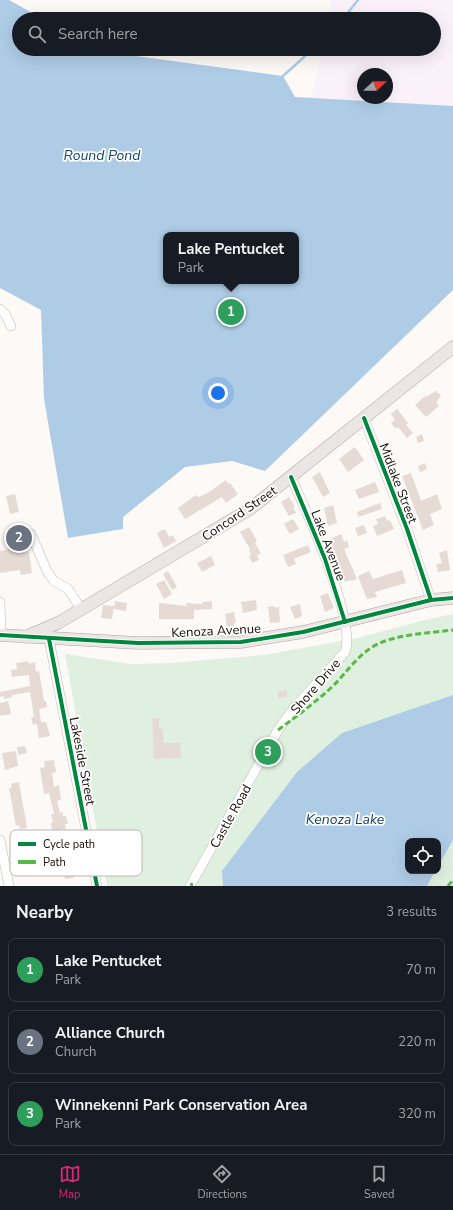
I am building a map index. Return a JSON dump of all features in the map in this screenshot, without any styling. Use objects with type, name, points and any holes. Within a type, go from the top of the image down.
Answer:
[{"type":"main road","name":"Concord Street","points":[[25,637],[58,623],[250,509],[453,347]]},
{"type":"main road","name":"Kenoza Avenue","points":[[0,635],[138,643],[241,642],[303,632],[431,600],[453,598]]},
{"type":"street","points":[[0,309],[5,314],[11,326]]},
{"type":"street","name":"Midlake Street","points":[[364,418],[407,529],[431,600]]},
{"type":"street","name":"Lake Avenue","points":[[292,477],[325,559],[345,622]]},
{"type":"street","points":[[31,534],[47,572],[54,581],[68,589],[81,609]]},
{"type":"street","points":[[0,602],[0,635]]},
{"type":"street","name":"Shore Drive","points":[[269,746],[294,708],[345,652],[348,645],[345,622]]},
{"type":"street","name":"Lakeside Street","points":[[49,639],[86,830]]},
{"type":"street","name":"Castle Road","points":[[190,886],[269,746]]},
{"type":"street","points":[[0,840],[9,886]]},
{"type":"street","name":"Lakeside Street","points":[[95,876],[97,886]]},
{"type":"shaded area","points":[[332,0],[453,0],[453,116],[307,118],[320,56],[441,56],[441,12],[329,12]]},
{"type":"green space","points":[[453,614],[453,886],[107,886],[105,876],[142,876],[142,830],[97,830],[65,654],[131,664],[171,663],[264,655],[357,638]]},
{"type":"water","name":"Round Pond","points":[[0,0],[9,0],[29,12],[12,12],[12,56],[136,56],[283,76],[295,97],[357,101],[357,104],[393,104],[393,103],[453,106],[453,290],[265,471],[232,461],[185,467],[123,517],[123,529],[68,538],[44,399],[41,310],[0,288]]},
{"type":"water","name":"Kenoza Lake","points":[[453,695],[453,840],[441,861],[441,838],[405,838],[405,874],[433,874],[427,886],[223,886],[222,871],[297,772],[342,733]]},
{"type":"building","points":[[436,391],[441,395],[436,403],[439,406],[426,417],[415,405],[425,396],[426,397]]},
{"type":"building","points":[[397,409],[408,423],[406,425],[413,433],[407,438],[398,427],[396,429],[391,423],[395,420],[391,414]]},
{"type":"building","points":[[422,434],[424,441],[418,443],[416,437]]},
{"type":"building","points":[[355,447],[364,460],[348,472],[339,459]]},
{"type":"building","points":[[425,463],[427,469],[420,472],[418,466]]},
{"type":"building","points":[[320,472],[330,493],[323,497],[312,477]]},
{"type":"building","points":[[411,473],[421,501],[437,494],[442,509],[430,514],[434,525],[423,530],[402,476]]},
{"type":"building","points":[[226,480],[238,494],[226,503],[222,497],[185,519],[178,508],[196,495],[198,497],[208,493]]},
{"type":"building","points":[[375,482],[379,492],[359,499],[355,490]]},
{"type":"building","points":[[15,494],[19,512],[10,514],[6,496]]},
{"type":"building","points":[[289,497],[295,507],[293,508],[296,513],[289,516],[281,502]]},
{"type":"building","points":[[380,503],[382,509],[358,517],[357,512]]},
{"type":"building","points":[[333,505],[337,523],[328,526],[324,508]]},
{"type":"building","points":[[385,516],[387,521],[390,520],[394,529],[377,536],[373,526],[378,524],[376,519]]},
{"type":"building","points":[[293,519],[299,529],[290,534],[284,524]]},
{"type":"building","points":[[364,525],[367,533],[358,536],[355,528]]},
{"type":"building","points":[[249,527],[257,541],[255,543],[261,554],[257,555],[259,560],[252,563],[249,556],[251,555],[250,549],[240,532]]},
{"type":"building","points":[[165,529],[169,537],[173,535],[176,541],[164,548],[157,533]]},
{"type":"building","points":[[341,534],[344,542],[347,540],[349,547],[344,549],[357,579],[345,582],[328,540]]},
{"type":"building","points":[[308,545],[311,552],[294,559],[296,564],[288,567],[283,555]]},
{"type":"building","points":[[13,548],[14,552],[18,551],[18,553],[29,552],[32,573],[21,575],[20,570],[0,573],[0,551]]},
{"type":"building","points":[[447,550],[450,570],[438,572],[436,564],[442,563],[439,553]]},
{"type":"building","points":[[211,556],[215,565],[202,572],[197,563]]},
{"type":"building","points":[[402,570],[406,583],[375,592],[377,597],[367,599],[358,576],[369,571],[373,579]]},
{"type":"building","points":[[168,571],[177,587],[172,590],[163,574]]},
{"type":"building","points":[[164,580],[172,594],[164,599],[156,584]]},
{"type":"building","points":[[328,593],[334,608],[325,612],[320,596]]},
{"type":"building","points":[[256,600],[257,610],[243,613],[241,602]]},
{"type":"building","points":[[115,601],[127,603],[126,611],[114,609]]},
{"type":"building","points":[[212,601],[212,609],[194,610],[194,619],[159,619],[159,603],[187,606],[186,603],[203,604],[202,602]]},
{"type":"building","points":[[300,604],[302,616],[295,619],[290,607]]},
{"type":"building","points":[[103,605],[114,606],[112,619],[101,618]]},
{"type":"building","points":[[274,606],[275,608],[279,607],[280,622],[270,623],[268,607]]},
{"type":"building","points":[[234,612],[236,623],[234,623],[234,626],[227,627],[225,614]]},
{"type":"building","points":[[28,661],[29,664],[35,662],[36,672],[39,671],[44,701],[46,701],[47,707],[39,709],[41,722],[46,722],[50,736],[39,738],[37,724],[33,725],[31,718],[34,717],[30,692],[12,695],[12,697],[4,699],[4,696],[0,697],[0,692],[30,686],[29,675],[12,677],[11,670],[17,669],[16,663]]},
{"type":"building","points":[[287,690],[287,697],[278,698],[278,691]]},
{"type":"building","points":[[8,701],[11,714],[0,716],[0,703]]},
{"type":"building","points":[[152,718],[159,718],[159,728],[162,728],[164,743],[180,743],[181,758],[154,759]]},
{"type":"building","points":[[25,746],[27,753],[18,755],[17,747]]},
{"type":"building","points":[[16,751],[18,766],[5,770],[2,753]]},
{"type":"building","points":[[54,760],[56,772],[52,773],[54,787],[59,785],[61,800],[57,801],[60,813],[63,812],[63,816],[66,816],[68,824],[65,824],[66,829],[52,830],[51,823],[53,822],[51,814],[54,814],[49,793],[44,794],[40,768],[45,767],[44,761]]},
{"type":"building","points":[[19,782],[27,828],[20,829],[19,825],[16,826],[9,788],[12,787],[11,784]]},
{"type":"building","points":[[65,876],[74,876],[74,878],[65,879]]},
{"type":"waterway","points":[[349,12],[358,0]]},
{"type":"waterway","points":[[283,76],[305,56]]},
{"type":"marked path","points":[[278,730],[327,692],[360,657],[371,648],[395,638],[415,634],[453,630]]},
{"type":"marked path","points":[[448,886],[453,880]]},
{"type":"cycle path","points":[[364,418],[407,529],[431,600]]},
{"type":"cycle path","points":[[291,477],[325,559],[345,622]]},
{"type":"cycle path","points":[[0,635],[138,643],[241,642],[303,632],[431,600],[453,598]]},
{"type":"cycle path","points":[[49,639],[86,830]]},
{"type":"cycle path","points":[[95,876],[97,886]]},
{"type":"place","name":"Lake Pentucket","points":[[231,312]]},
{"type":"place","name":"Alliance Church","points":[[19,538]]},
{"type":"place","name":"Winnekenni Park Conservation Area","points":[[268,752]]}]
